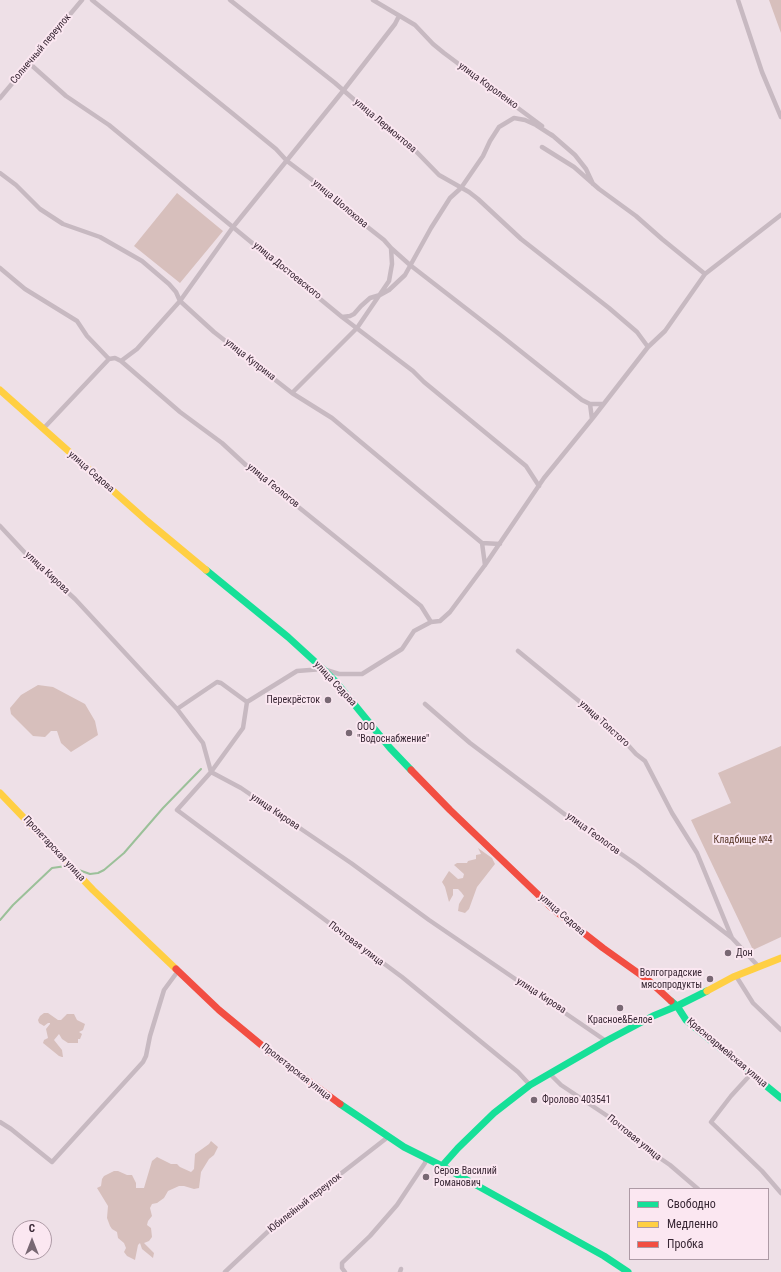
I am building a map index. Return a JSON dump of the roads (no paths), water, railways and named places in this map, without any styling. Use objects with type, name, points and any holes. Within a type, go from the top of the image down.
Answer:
[{"type":"street","name":"Солнечный переулок","points":[[0,98],[82,0]]},
{"type":"street","name":"улица Шолохова","points":[[92,0],[276,149],[287,161],[316,183],[351,214],[384,240],[410,266],[493,329],[582,400],[590,404]]},
{"type":"street","name":"улица Лермонтова","points":[[230,0],[336,83],[381,124],[403,138],[440,175],[478,199],[521,239],[609,308],[637,332],[648,347]]},
{"type":"street","name":"улица Короленко","points":[[373,0],[415,25],[433,44],[527,114],[576,155],[586,169],[592,184]]},
{"type":"street","points":[[738,0],[762,72],[781,117]]},
{"type":"street","points":[[43,429],[109,359],[115,358],[120,361],[137,349],[180,301],[233,227],[343,91],[395,24],[399,16]]},
{"type":"street","name":"улица Достоевского","points":[[29,63],[66,96],[109,125],[342,317],[413,371],[424,382],[526,466],[539,486]]},
{"type":"street","points":[[342,317],[354,314],[370,298],[389,290],[406,275],[442,210],[450,198],[461,188],[483,156],[499,127],[514,118],[525,120],[536,125],[553,136]]},
{"type":"street","name":"улица Короленко","points":[[542,147],[574,167],[592,184],[636,216],[705,274]]},
{"type":"street","name":"улица Куприна","points":[[0,173],[40,209],[63,224],[100,237],[142,261],[169,284],[176,292],[180,301],[214,332],[292,393],[332,418],[482,543]]},
{"type":"street","points":[[211,772],[243,728],[248,702],[297,671],[323,669],[339,674],[362,674],[402,650],[414,631],[431,622],[440,621],[450,612],[500,544],[539,486],[648,347],[665,331],[705,274],[781,215]]},
{"type":"street","points":[[292,393],[356,328],[380,295],[389,281],[392,264],[391,248]]},
{"type":"street","points":[[0,268],[25,289],[77,321],[87,336],[109,359]]},
{"type":"street","name":"улица Геологов","points":[[120,361],[180,412],[222,443],[261,478],[420,606],[431,622]]},
{"type":"street","name":"улица Седова","points":[[0,390],[148,521],[288,637],[323,669],[336,682],[390,748],[450,810],[553,909],[602,948],[648,980],[677,1006]]},
{"type":"street","points":[[592,420],[590,404],[602,404]]},
{"type":"street","name":"улица Кирова","points":[[0,526],[28,556],[75,600],[177,709],[203,743],[211,772],[241,788],[351,863],[429,920],[606,1041]]},
{"type":"street","points":[[485,565],[482,543],[500,544]]},
{"type":"street","name":"улица Толстого","points":[[518,651],[596,715],[645,761],[672,813],[697,854],[732,938]]},
{"type":"street","points":[[336,682],[335,676],[339,674]]},
{"type":"street","points":[[177,709],[216,682],[221,683],[248,702]]},
{"type":"street","name":"улица Геологов","points":[[425,704],[481,752],[575,822],[637,865],[732,938],[758,967]]},
{"type":"street","name":"Почтовая улица","points":[[211,772],[177,810],[402,977],[518,1072],[530,1085]]},
{"type":"street","name":"Пролетарская улица","points":[[0,793],[93,890],[219,1010],[332,1099],[388,1137],[604,1256],[628,1272]]},
{"type":"street","points":[[442,1166],[458,1148],[494,1114],[530,1085],[653,1016],[677,1006],[736,976],[781,958]]},
{"type":"street","points":[[0,1122],[52,1162],[143,1062],[164,990],[178,971]]},
{"type":"street","points":[[736,976],[753,1003],[781,1030]]},
{"type":"street","name":"Красноармейская улица","points":[[677,1006],[686,1020],[781,1098]]},
{"type":"street","name":"Почтовая улица","points":[[550,1074],[561,1085],[618,1123],[697,1188]]},
{"type":"street","points":[[751,1074],[731,1096],[711,1122],[762,1171],[781,1193]]},
{"type":"street","name":"Юбилейный переулок","points":[[225,1272],[276,1224],[388,1137]]},
{"type":"street","points":[[345,1272],[342,1268],[342,1263],[370,1236],[397,1206],[425,1163],[426,1158]]},
{"type":"waterway","points":[[76,869],[90,874],[98,873],[104,870],[124,853],[163,808],[201,769]]},
{"type":"waterway","points":[[0,920],[13,905],[52,868],[66,866]]},
{"type":"place","name":"Перекрёсток","points":[[328,700]]},
{"type":"place","name":"ООО \"Водоснабжение\"","points":[[349,733]]},
{"type":"place","name":"Дон","points":[[728,953]]},
{"type":"place","name":"Волгоградские мясопродукты","points":[[710,979]]},
{"type":"place","name":"Красное&Белое","points":[[620,1008]]},
{"type":"place","name":"Фролово 403541","points":[[534,1100]]},
{"type":"place","name":"Серов Василий Романович","points":[[426,1177]]},
{"type":"park label","name":"Кладбище №4","points":[[743,840]]}]
